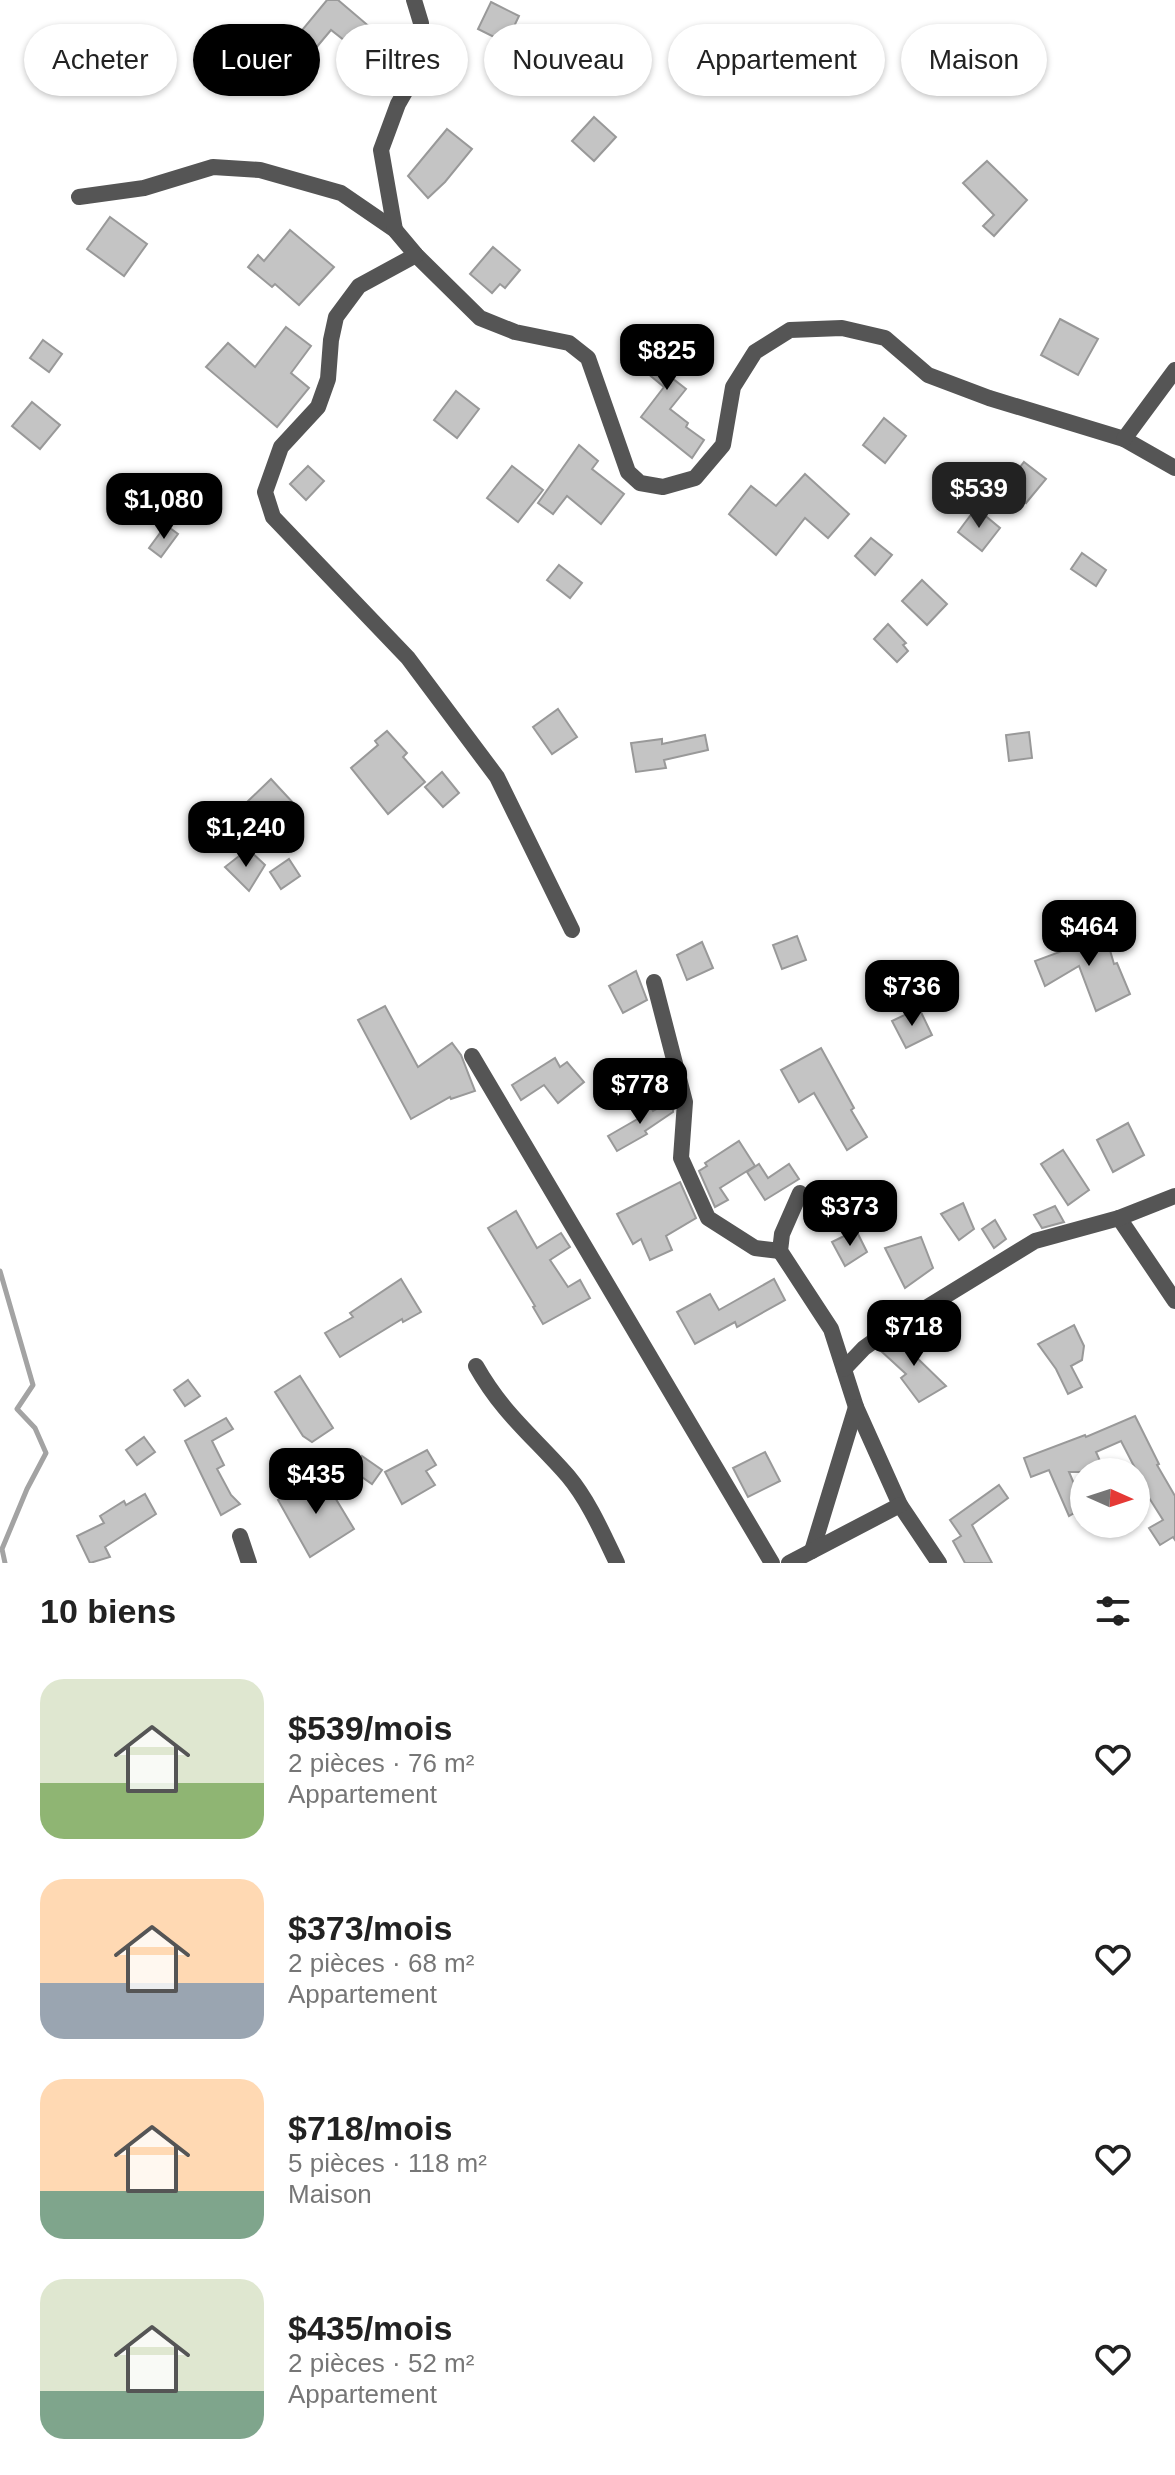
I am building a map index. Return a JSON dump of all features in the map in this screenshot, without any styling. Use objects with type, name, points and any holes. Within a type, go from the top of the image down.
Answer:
[{"type":"street","points":[[395,230],[381,150],[398,104],[421,64],[421,23],[414,0]]},
{"type":"street","points":[[79,197],[144,188],[213,167],[260,170],[341,193],[395,230],[480,318],[515,332],[569,343],[588,358],[628,472],[640,483],[663,487],[695,478],[723,445],[733,387],[755,352],[790,330],[842,328],[885,338],[928,375],[989,398],[1124,439],[1175,468]]},
{"type":"street","points":[[416,255],[359,286],[336,317],[328,379],[318,407],[281,447],[265,492],[268,506],[273,517],[408,658],[497,777],[572,930]]},
{"type":"street","points":[[1124,439],[1175,370]]},
{"type":"street","points":[[654,982],[685,1102],[681,1158],[708,1218],[755,1248],[780,1251]]},
{"type":"street","points":[[472,1056],[772,1563]]},
{"type":"street","points":[[800,1193],[782,1234],[780,1251],[831,1329],[856,1407],[900,1505],[939,1563]]},
{"type":"street","points":[[844,1369],[864,1348],[885,1333],[1035,1241],[1119,1218],[1175,1196]]},
{"type":"street","points":[[1119,1218],[1175,1301]]},
{"type":"street","points":[[476,1366],[492,1396],[511,1419],[570,1478],[617,1563]]},
{"type":"street","points":[[812,1551],[856,1407]]},
{"type":"street","points":[[789,1563],[900,1505]]},
{"type":"street","points":[[240,1536],[249,1563]]},
{"type":"building","points":[[327,0],[338,0],[366,24],[336,24],[336,34],[331,30],[320,43],[320,24],[307,24]]},
{"type":"building","points":[[491,2],[519,16],[515,24],[484,24],[484,32],[478,29]]},
{"type":"building","points":[[594,117],[616,137],[594,161],[572,141]]},
{"type":"building","points":[[447,129],[472,149],[428,198],[408,176]]},
{"type":"building","points":[[987,161],[1027,200],[994,236],[983,226],[994,215],[963,183]]},
{"type":"building","points":[[110,217],[147,244],[124,276],[87,249]]},
{"type":"building","points":[[290,230],[334,267],[299,305],[275,284],[272,287],[248,267],[258,255],[264,261]]},
{"type":"building","points":[[493,247],[520,270],[505,288],[500,284],[492,293],[470,274]]},
{"type":"building","points":[[1060,319],[1098,339],[1078,375],[1041,355]]},
{"type":"building","points":[[286,327],[311,346],[291,373],[309,388],[277,427],[206,367],[228,343],[255,367]]},
{"type":"building","points":[[661,333],[690,356],[672,378],[686,389],[670,409],[688,423],[686,427],[704,440],[692,458],[641,417],[664,387],[629,358],[641,343],[648,349]]},
{"type":"building","points":[[43,340],[62,354],[49,372],[30,358]]},
{"type":"building","points":[[456,391],[479,409],[457,438],[434,420]]},
{"type":"building","points":[[32,402],[60,425],[40,449],[12,426]]},
{"type":"building","points":[[884,418],[906,436],[885,463],[863,445]]},
{"type":"building","points":[[579,445],[598,461],[592,469],[624,494],[601,524],[567,496],[553,514],[538,503]]},
{"type":"building","points":[[1024,462],[1046,479],[1026,503],[1005,486]]},
{"type":"building","points":[[308,466],[324,481],[306,500],[290,484]]},
{"type":"building","points":[[512,466],[543,490],[518,522],[487,498]]},
{"type":"building","points":[[805,474],[849,514],[828,538],[805,518],[776,555],[729,514],[751,486],[776,506]]},
{"type":"building","points":[[976,508],[1000,528],[982,551],[958,532]]},
{"type":"building","points":[[166,525],[178,534],[161,557],[149,548]]},
{"type":"building","points":[[871,538],[892,555],[875,575],[855,556]]},
{"type":"building","points":[[1082,553],[1106,570],[1096,586],[1071,569]]},
{"type":"building","points":[[559,565],[582,583],[570,598],[547,580]]},
{"type":"building","points":[[922,580],[947,604],[927,625],[902,601]]},
{"type":"building","points":[[888,624],[906,643],[903,645],[908,651],[897,662],[874,639]]},
{"type":"building","points":[[558,709],[577,737],[552,754],[533,727]]},
{"type":"building","points":[[387,731],[407,753],[403,757],[425,782],[388,814],[351,768],[378,745],[375,741]]},
{"type":"building","points":[[1029,732],[1032,758],[1009,761],[1006,735]]},
{"type":"building","points":[[705,735],[708,750],[664,760],[666,768],[636,772],[631,743],[662,739],[662,744]]},
{"type":"building","points":[[442,772],[459,793],[443,807],[425,787]]},
{"type":"building","points":[[271,779],[296,806],[272,829],[247,802]]},
{"type":"building","points":[[248,849],[265,865],[249,891],[225,867]]},
{"type":"building","points":[[289,859],[300,876],[281,889],[270,872]]},
{"type":"building","points":[[1102,923],[1114,964],[1117,963],[1130,994],[1096,1011],[1079,966],[1045,986],[1035,961],[1084,943],[1080,931]]},
{"type":"building","points":[[797,936],[806,960],[782,969],[773,945]]},
{"type":"building","points":[[702,942],[713,968],[687,980],[677,955]]},
{"type":"building","points":[[636,971],[647,1000],[623,1013],[609,986]]},
{"type":"building","points":[[385,1006],[418,1067],[452,1043],[461,1055],[475,1091],[450,1097],[411,1119],[358,1020]]},
{"type":"building","points":[[919,1008],[932,1035],[906,1048],[892,1021]]},
{"type":"building","points":[[821,1048],[867,1137],[847,1150],[814,1093],[799,1102],[781,1070]]},
{"type":"building","points":[[555,1058],[560,1067],[567,1062],[584,1082],[558,1103],[544,1085],[521,1100],[512,1085]]},
{"type":"building","points":[[673,1100],[673,1112],[645,1131],[647,1134],[617,1151],[608,1136],[641,1117],[638,1112],[649,1104],[653,1111]]},
{"type":"building","points":[[1128,1123],[1144,1155],[1113,1172],[1097,1140]]},
{"type":"building","points":[[739,1141],[755,1166],[720,1188],[728,1200],[715,1207],[699,1171],[707,1166],[705,1163]]},
{"type":"building","points":[[1063,1150],[1089,1190],[1068,1205],[1041,1164]]},
{"type":"building","points":[[759,1164],[768,1178],[789,1164],[799,1179],[765,1200],[747,1172]]},
{"type":"building","points":[[680,1182],[696,1218],[666,1236],[672,1250],[650,1260],[641,1239],[633,1244],[617,1214]]},
{"type":"building","points":[[963,1203],[974,1229],[959,1240],[941,1214]]},
{"type":"building","points":[[1055,1206],[1064,1222],[1042,1228],[1034,1215]]},
{"type":"building","points":[[516,1211],[537,1248],[561,1233],[570,1247],[550,1260],[568,1287],[580,1280],[590,1298],[543,1324],[488,1228]]},
{"type":"building","points":[[995,1220],[1006,1239],[994,1248],[982,1229]]},
{"type":"building","points":[[856,1230],[867,1252],[845,1266],[832,1242]]},
{"type":"building","points":[[921,1237],[933,1268],[905,1288],[885,1248]]},
{"type":"building","points":[[401,1279],[421,1312],[403,1322],[402,1319],[340,1357],[325,1333],[353,1317],[350,1313]]},
{"type":"building","points":[[774,1279],[785,1300],[737,1327],[735,1322],[695,1344],[677,1312],[710,1294],[719,1310]]},
{"type":"building","points":[[1074,1325],[1084,1346],[1082,1360],[1071,1366],[1082,1387],[1068,1394],[1056,1369],[1038,1344]]},
{"type":"building","points":[[917,1334],[923,1350],[914,1355],[946,1386],[919,1402],[901,1378],[906,1374],[881,1351]]},
{"type":"building","points":[[300,1376],[333,1428],[312,1442],[303,1436],[275,1392]]},
{"type":"building","points":[[188,1380],[200,1396],[185,1406],[174,1390]]},
{"type":"building","points":[[1135,1416],[1175,1496],[1175,1540],[1173,1537],[1160,1545],[1150,1530],[1163,1520],[1150,1499],[1150,1458],[1130,1458],[1121,1441],[1096,1452],[1099,1458],[1070,1458],[1069,1516],[1049,1470],[1031,1477],[1024,1458]]},
{"type":"building","points":[[226,1418],[233,1429],[212,1441],[224,1465],[217,1469],[231,1495],[240,1504],[221,1515],[185,1441]]},
{"type":"building","points":[[144,1437],[155,1452],[137,1465],[126,1450]]},
{"type":"building","points":[[427,1450],[436,1465],[426,1471],[435,1485],[402,1504],[385,1472]]},
{"type":"building","points":[[765,1452],[780,1481],[748,1497],[733,1468]]},
{"type":"building","points":[[362,1456],[382,1470],[372,1484],[352,1470]]},
{"type":"building","points":[[322,1476],[354,1529],[310,1557],[278,1500]]},
{"type":"building","points":[[999,1485],[1008,1498],[972,1525],[992,1563],[965,1563],[953,1541],[961,1536],[950,1520]]},
{"type":"building","points":[[145,1494],[156,1514],[105,1547],[110,1557],[90,1563],[77,1536],[104,1523],[100,1516],[124,1501],[126,1505]]},
{"type":"waterway","points":[[0,1271],[33,1385],[17,1409],[35,1428],[46,1453],[2,1549],[5,1563]]}]
